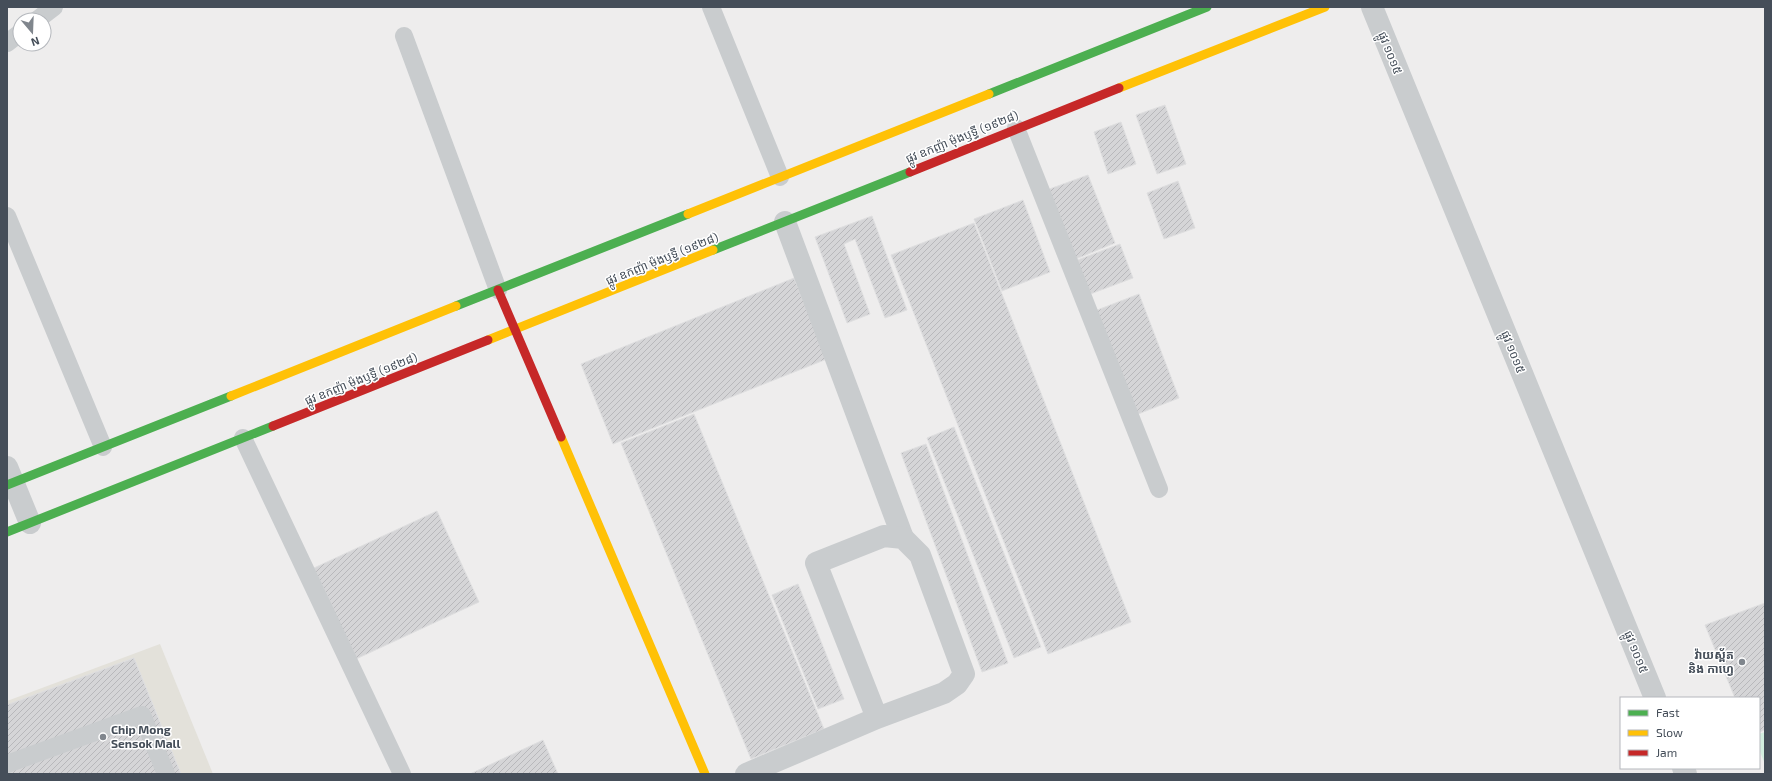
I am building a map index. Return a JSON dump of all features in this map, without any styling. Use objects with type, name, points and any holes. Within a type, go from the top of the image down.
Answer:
[{"type":"main road","points":[[9,478],[103,447],[1207,7]]},
{"type":"main road","name":"ផ្លូវ ឧកញ៉ា ម៉ុងឫទ្ធី (១៩២៨)","points":[[7,532],[785,222],[1016,128],[1325,7]]},
{"type":"main road","points":[[498,290],[705,774]]},
{"type":"street","name":"ផ្លូវ ១០១៥","points":[[1372,7],[1655,697]]},
{"type":"street","points":[[746,774],[877,718],[944,693],[957,684],[964,674],[920,555],[903,538],[785,222]]},
{"type":"street","points":[[9,478],[30,523]]},
{"type":"street","points":[[877,718],[816,563],[884,536],[903,538]]},
{"type":"lane","points":[[711,7],[780,177]]},
{"type":"lane","points":[[404,36],[498,290]]},
{"type":"lane","points":[[1016,128],[1159,489]]},
{"type":"lane","points":[[7,216],[103,447]]},
{"type":"lane","points":[[243,438],[402,774]]},
{"type":"lane","points":[[7,764],[142,715],[166,774]]},
{"type":"shaded area","name":"Chip Mong Sensok Mall","points":[[160,644],[213,774],[7,774],[7,701]]},
{"type":"green space","points":[[1765,732],[1765,764],[1760,752],[1760,734]]},
{"type":"building","points":[[1165,105],[1186,164],[1157,174],[1136,115]]},
{"type":"building","points":[[1121,122],[1136,164],[1108,174],[1094,132]]},
{"type":"building","points":[[1088,175],[1115,243],[1071,261],[1044,191]]},
{"type":"building","points":[[1178,181],[1195,228],[1164,239],[1147,193]]},
{"type":"building","points":[[1023,200],[1050,272],[1002,291],[974,219]]},
{"type":"building","points":[[872,216],[907,310],[885,318],[855,239],[844,244],[870,314],[847,323],[815,237]]},
{"type":"building","points":[[974,223],[1131,622],[1048,654],[891,255]]},
{"type":"building","points":[[1120,244],[1133,278],[1085,296],[1072,262]]},
{"type":"building","points":[[794,278],[827,359],[613,444],[581,364]]},
{"type":"building","points":[[1139,294],[1179,398],[1133,416],[1092,312]]},
{"type":"building","points":[[694,414],[824,729],[751,759],[621,443]]},
{"type":"building","points":[[954,427],[1041,647],[1014,658],[927,438]]},
{"type":"building","points":[[926,444],[1008,663],[982,672],[901,453]]},
{"type":"building","points":[[437,511],[479,602],[356,659],[314,568]]},
{"type":"building","points":[[798,584],[844,699],[818,709],[772,595]]},
{"type":"building","name":"វ៉ាយស្ព័ត និង កាហ្វេ","points":[[1765,603],[1765,730],[1760,732],[1760,697],[1735,697],[1705,625]]},
{"type":"building","name":"Chip Mong Sensok Mall","points":[[134,658],[181,774],[7,774],[7,705]]},
{"type":"building","name":"Chip Mong Sensok Mall","points":[[134,658],[181,774],[7,774],[7,705]]},
{"type":"building","points":[[543,740],[558,774],[470,774]]},
{"type":"traffic: fast","points":[[989,94],[1207,7]]},
{"type":"traffic: fast","points":[[713,250],[910,172]]},
{"type":"traffic: fast","points":[[456,306],[688,214]]},
{"type":"traffic: fast","points":[[7,485],[231,396]]},
{"type":"traffic: fast","points":[[7,532],[273,426]]},
{"type":"traffic: slow","points":[[1119,88],[1325,7]]},
{"type":"traffic: slow","points":[[688,214],[989,94]]},
{"type":"traffic: slow","points":[[488,340],[713,250]]},
{"type":"traffic: slow","points":[[231,396],[456,306]]},
{"type":"traffic: slow","points":[[561,437],[705,774]]},
{"type":"traffic: jam","points":[[910,172],[1119,88]]},
{"type":"traffic: jam","points":[[498,290],[561,437]]},
{"type":"traffic: jam","points":[[273,426],[488,340]]},
{"type":"place","name":"វ៉ាយស្ព័ត និង កាហ្វេ","points":[[1742,662]]},
{"type":"place","name":"Chip Mong Sensok Mall","points":[[103,737]]}]
